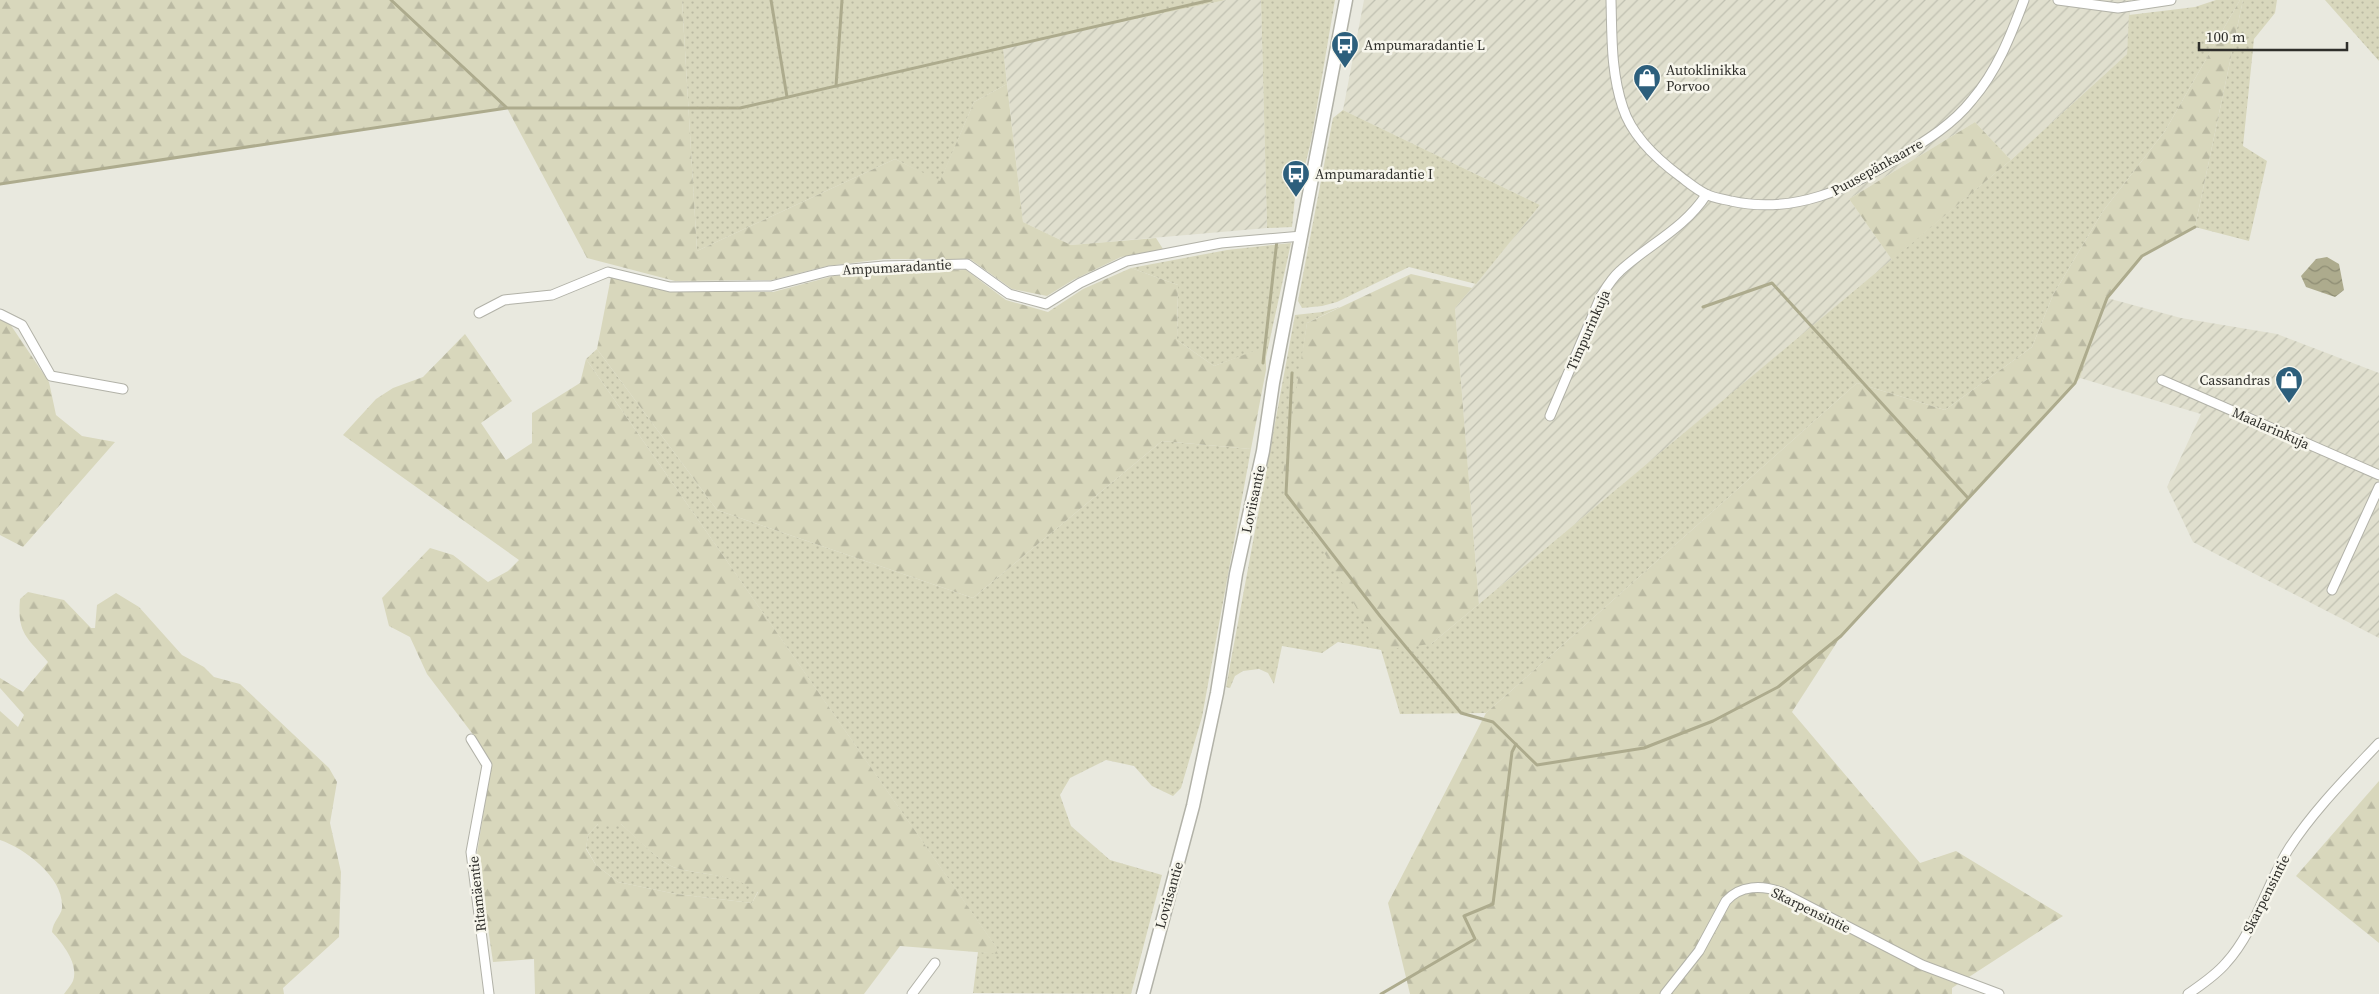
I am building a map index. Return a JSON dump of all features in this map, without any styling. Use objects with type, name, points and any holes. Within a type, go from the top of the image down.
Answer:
[{"type":"main road","name":"Loviisantie","points":[[1143,994],[1193,806],[1216,694],[1236,574],[1263,451],[1273,383],[1346,0]]},
{"type":"street","name":"Puusepänkaarre","points":[[1611,0],[1614,67],[1624,111],[1648,147],[1671,170],[1706,195],[1742,203],[1764,205],[1807,201],[1829,195],[1853,184],[1938,133],[1972,100],[1989,77],[2004,51],[2024,0]]},
{"type":"street","points":[[2058,0],[2118,8],[2171,0]]},
{"type":"street","name":"Timpurinkuja","points":[[1550,416],[1601,296],[1619,272],[1682,223],[1698,208],[1706,195]]},
{"type":"street","name":"Ampumaradantie","points":[[480,313],[504,300],[552,295],[608,272],[670,287],[771,286],[829,271],[884,266],[967,264],[1009,294],[1046,304],[1080,283],[1127,262],[1221,243],[1302,236]]},
{"type":"street","points":[[0,314],[22,325],[51,376],[123,389]]},
{"type":"street","name":"Maalarinkuja","points":[[2162,380],[2379,475]]},
{"type":"street","points":[[2332,590],[2379,488]]},
{"type":"street","name":"Ritamäentie","points":[[471,739],[487,765],[471,852],[488,994]]},
{"type":"street","name":"Skarpensintie","points":[[2188,994],[2226,963],[2244,937],[2289,849],[2339,785],[2379,743]]},
{"type":"street","name":"Skarpensintie","points":[[1666,994],[1699,951],[1726,901],[1732,894],[1740,890],[1758,887],[1781,892],[1922,965],[1999,994]]},
{"type":"street","points":[[912,994],[935,963]]},
{"type":"shaded area","points":[[1226,0],[1261,0],[1267,228],[1071,245],[1023,222],[1003,47]]},
{"type":"shaded area","points":[[1364,0],[2131,0],[2127,54],[2011,160],[1975,122],[1849,199],[1892,260],[1479,604],[1455,308],[1540,205],[1343,110]]},
{"type":"shaded area","points":[[2107,298],[2181,318],[2277,334],[2379,373],[2379,638],[2193,542],[2167,487],[2201,414],[2080,378]]},
{"type":"green space","points":[[0,0],[682,0],[697,251],[895,159],[940,181],[974,102],[1007,84],[1023,222],[1071,245],[1156,238],[1163,249],[1121,257],[1073,280],[1047,296],[1012,289],[970,259],[884,259],[827,266],[772,280],[675,281],[587,258],[507,108],[0,183]]},
{"type":"green space","points":[[682,0],[1226,0],[1003,47],[1007,84],[974,102],[940,182],[895,159],[697,251]]},
{"type":"green space","points":[[1261,0],[1335,0],[1311,141],[1304,170],[1296,187],[1292,227],[1267,228]]},
{"type":"green space","points":[[2216,0],[2240,0],[2165,131],[2103,211],[2053,295],[2032,347],[1945,410],[1857,383],[1486,713],[1400,714],[1381,650],[1338,642],[1322,653],[1282,646],[1274,684],[1268,673],[1259,669],[1243,671],[1235,676],[1230,688],[1226,687],[1295,315],[1322,312],[1340,307],[1307,323],[1297,393],[1431,644],[2011,160],[2127,54],[2129,15],[2195,7]]},
{"type":"green space","points":[[2240,0],[2243,0],[2195,227],[2142,256],[2107,298],[2080,378],[1843,633],[1792,712],[1920,863],[1956,851],[2063,916],[1952,988],[1952,994],[1410,994],[1388,903],[1486,713],[1857,383],[1945,410],[2032,347],[2053,295],[2103,211],[2165,131]]},
{"type":"green space","points":[[2243,0],[2277,0],[2275,13],[2254,39],[2243,146],[2267,161],[2249,241],[2195,227]]},
{"type":"green space","points":[[2325,0],[2379,0],[2379,61]]},
{"type":"green space","points":[[1343,110],[1540,205],[1476,284],[1409,267],[1337,302],[1302,308],[1298,301],[1333,118]]},
{"type":"green space","points":[[1975,122],[2011,160],[1892,260],[1849,199]]},
{"type":"green space","points":[[1291,243],[1266,357],[1261,349],[1214,366],[1177,340],[1178,285],[1131,268],[1227,250]]},
{"type":"green space","points":[[1131,268],[1178,285],[1177,340],[1214,366],[1262,348],[1266,357],[1266,370],[1251,449],[1162,441],[973,598],[717,510],[597,349],[611,277],[670,292],[773,292],[833,276],[894,271],[966,270],[1006,300],[1048,312],[1083,289]]},
{"type":"green space","points":[[1411,274],[1472,288],[1455,308],[1479,604],[1431,644],[1381,650],[1282,480],[1307,323]]},
{"type":"green space","points":[[0,319],[10,324],[49,382],[56,415],[82,436],[115,442],[23,547],[0,535]]},
{"type":"green space","points":[[465,334],[512,401],[481,423],[506,460],[532,443],[532,413],[580,383],[586,359],[1001,954],[900,946],[864,994],[535,994],[534,959],[493,962],[477,853],[491,766],[478,741],[427,674],[410,637],[389,626],[382,598],[430,548],[453,555],[488,582],[508,571],[519,560],[343,435],[376,399],[393,388],[423,377]],"holes":[[[598,824],[621,824],[648,849],[663,861],[676,868],[729,878],[749,886],[758,892],[752,903],[676,894],[618,882],[596,865],[586,849],[588,835]]]},
{"type":"green space","points":[[597,349],[717,510],[973,598],[1162,441],[1251,449],[1202,717],[1181,788],[1173,796],[1152,786],[1134,766],[1106,760],[1070,778],[1060,795],[1071,826],[1110,860],[1162,875],[1131,994],[973,993],[978,952],[1000,953],[586,359]]},
{"type":"green space","points":[[28,592],[64,600],[91,628],[95,628],[97,605],[116,593],[139,607],[182,655],[204,667],[214,677],[240,684],[329,768],[337,782],[330,823],[341,872],[339,937],[283,988],[284,994],[64,994],[73,981],[74,968],[69,955],[52,932],[62,908],[57,886],[42,866],[21,850],[0,840],[0,711],[18,727],[24,715],[0,688],[0,678],[23,692],[48,662],[29,640],[22,628],[19,611],[20,599]]},
{"type":"green space","points":[[2379,781],[2379,943],[2296,876]]},
{"type":"green space","points":[[598,824],[621,824],[656,855],[676,868],[729,878],[749,885],[758,891],[752,903],[676,894],[618,882],[596,865],[586,848],[588,835]]},
{"type":"water","points":[[2327,257],[2339,264],[2344,290],[2335,297],[2306,287],[2301,276],[2316,259]]},
{"type":"waterway","points":[[391,0],[506,107]]},
{"type":"waterway","points":[[771,0],[787,97]]},
{"type":"waterway","points":[[836,86],[842,0]]},
{"type":"waterway","points":[[0,184],[507,108],[740,108],[1211,0]]},
{"type":"waterway","points":[[1292,373],[1286,494],[1380,616],[1461,713],[1493,722],[1537,765],[1644,748],[1713,721],[1778,687],[1841,636],[2075,383],[2107,298],[2142,256],[2195,227]]},
{"type":"waterway","points":[[1263,363],[1277,240]]},
{"type":"waterway","points":[[1703,307],[1772,283],[1968,498]]},
{"type":"waterway","points":[[1381,994],[1475,939],[1464,916],[1493,904],[1512,752],[1516,744]]},
{"type":"place","name":"Ampumaradantie L","points":[[1345,69]]},
{"type":"place","name":"Autoklinikka Porvoo","points":[[1647,102]]},
{"type":"place","name":"Ampumaradantie I","points":[[1296,198]]},
{"type":"place","name":"Cassandras","points":[[2289,404]]}]
